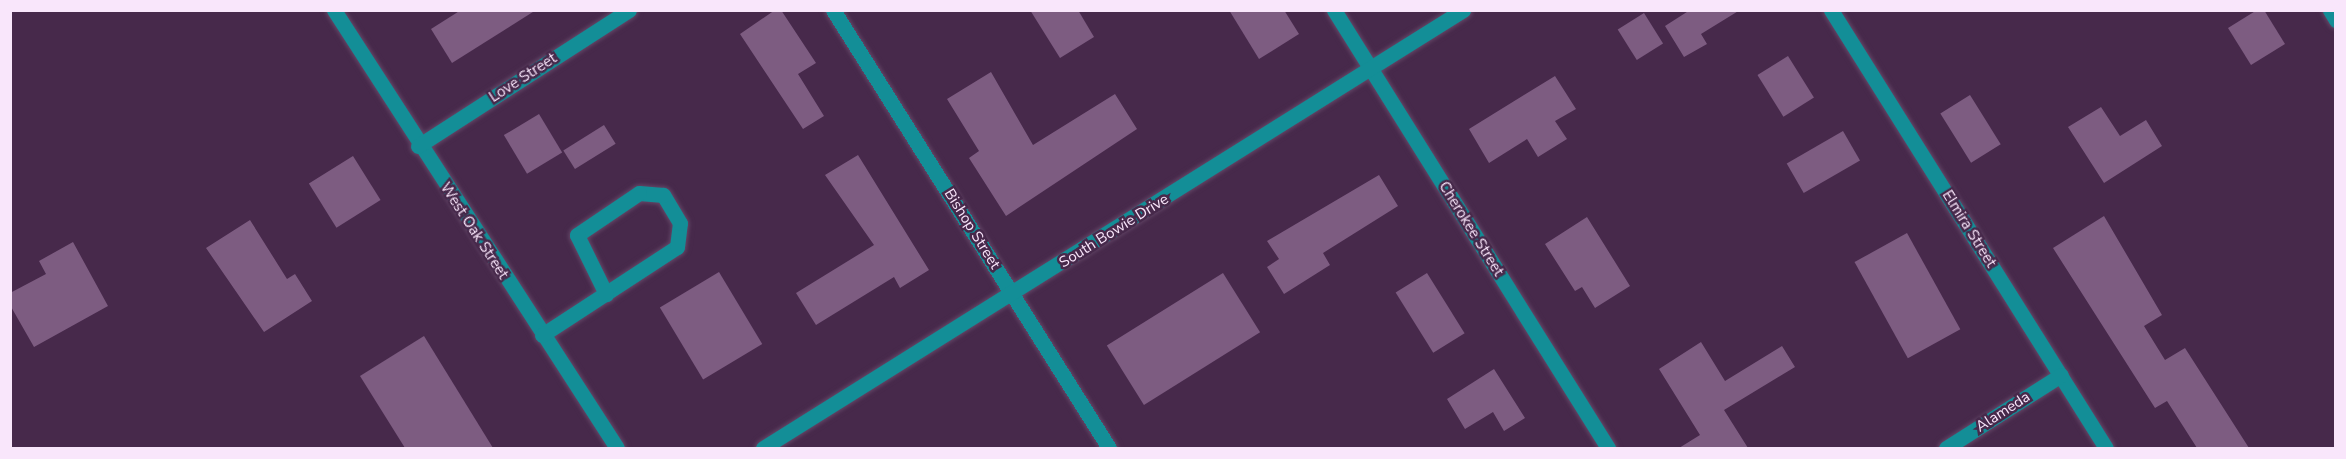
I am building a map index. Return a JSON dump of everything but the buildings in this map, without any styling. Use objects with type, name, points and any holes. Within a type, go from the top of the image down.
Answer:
[{"type":"street","name":"West Oak Street","points":[[334,10],[418,146],[617,448]]},
{"type":"street","name":"Love Street","points":[[418,146],[629,10]]},
{"type":"street","name":"Bishop Street","points":[[833,10],[1109,448]]},
{"type":"street","name":"Cherokee Street","points":[[1334,10],[1608,448]]},
{"type":"street","name":"South Bowie Drive","points":[[763,448],[1013,294],[1462,10]]},
{"type":"street","name":"Elmira Street","points":[[1831,10],[2106,448]]},
{"type":"street","points":[[2330,10],[2336,20]]},
{"type":"street","points":[[542,335],[606,294],[682,239],[680,223],[663,195],[639,193],[577,235],[606,294]]},
{"type":"street","name":"Alameda","points":[[1946,448],[2061,375]]}]
